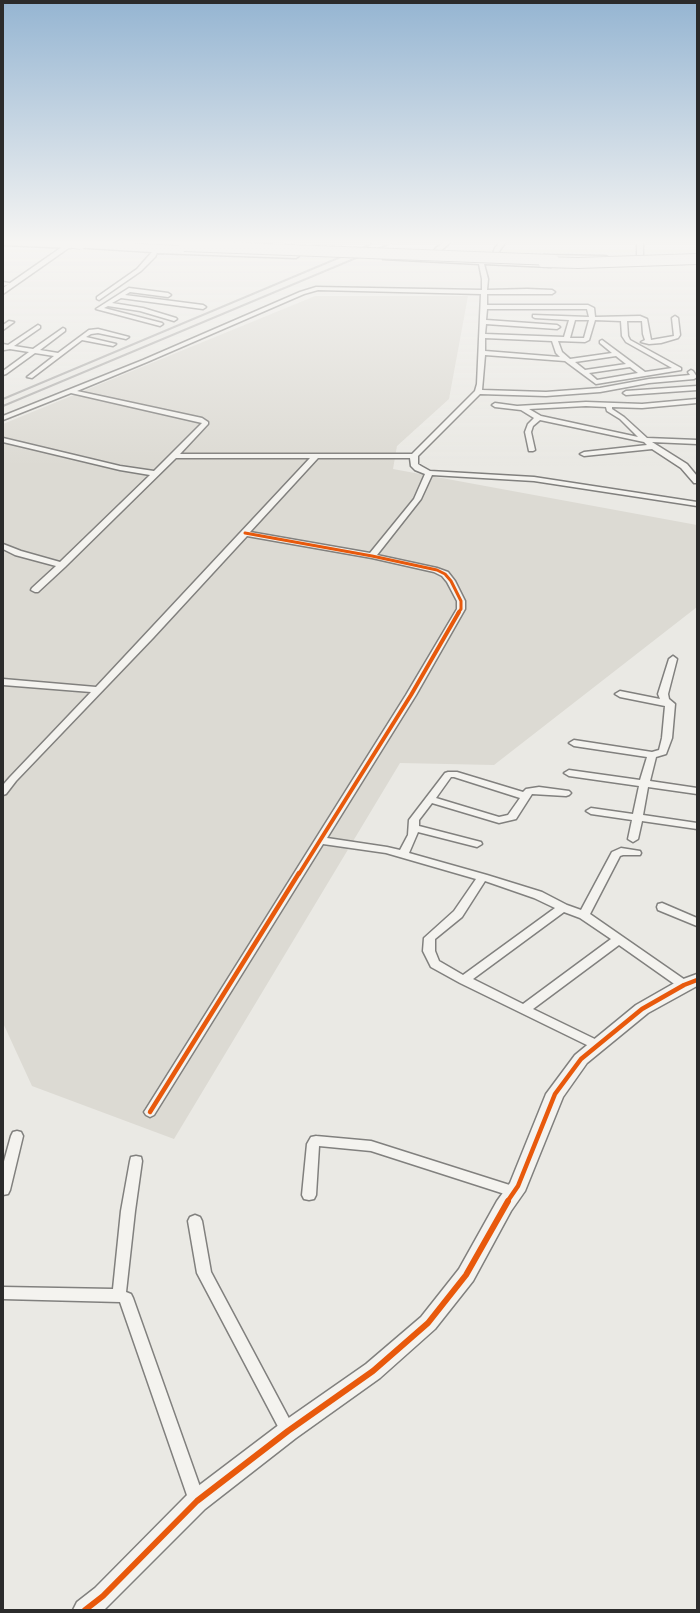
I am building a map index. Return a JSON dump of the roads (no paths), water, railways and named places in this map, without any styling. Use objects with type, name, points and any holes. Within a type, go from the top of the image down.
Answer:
[{"type":"street","points":[[122,315],[160,324]]},
{"type":"street","points":[[160,315],[174,319]]},
{"type":"street","points":[[3,418],[145,361],[252,315]]},
{"type":"street","points":[[174,456],[414,456],[478,392],[480,384],[483,315]]},
{"type":"street","points":[[535,316],[573,319],[592,318],[624,320],[629,318],[644,320],[649,342]]},
{"type":"street","points":[[482,336],[586,340],[592,318]]},
{"type":"street","points":[[632,343],[649,342],[676,337],[675,318]]},
{"type":"street","points":[[566,340],[573,319]]},
{"type":"street","points":[[478,392],[546,394],[600,390],[649,381],[694,377],[694,372],[679,369],[632,343],[625,336],[624,320]]},
{"type":"street","points":[[3,328],[12,322]]},
{"type":"street","points":[[483,322],[557,327]]},
{"type":"street","points":[[5,348],[38,327]]},
{"type":"street","points":[[5,377],[35,351],[63,330]]},
{"type":"street","points":[[30,377],[89,332],[95,331],[126,337]]},
{"type":"street","points":[[81,338],[113,344]]},
{"type":"street","points":[[555,340],[558,352],[598,382],[679,369]]},
{"type":"street","points":[[602,342],[644,374]]},
{"type":"street","points":[[5,348],[59,354]]},
{"type":"street","points":[[482,353],[568,360],[616,354]]},
{"type":"street","points":[[584,372],[631,365]]},
{"type":"street","points":[[626,393],[697,388]]},
{"type":"street","points":[[35,590],[206,425],[205,422],[70,391]]},
{"type":"street","points":[[495,405],[523,408],[586,404],[642,406],[697,402]]},
{"type":"street","points":[[609,405],[609,410],[622,418],[653,447],[684,466],[697,481]]},
{"type":"street","points":[[523,408],[539,418],[618,436],[644,440],[697,442]]},
{"type":"street","points":[[531,450],[528,432],[530,425],[539,418]]},
{"type":"street","points":[[3,440],[120,468],[156,474]]},
{"type":"street","points":[[584,454],[653,447]]},
{"type":"street","points":[[414,456],[414,464],[418,468],[429,473],[534,479],[697,504]]},
{"type":"street","points":[[3,792],[13,779],[245,534],[315,457]]},
{"type":"street","points":[[372,556],[417,499],[429,473]]},
{"type":"street","points":[[150,1112],[412,692],[461,609],[461,602],[451,581],[445,574],[426,567],[245,534]]},
{"type":"street","points":[[3,546],[62,565]]},
{"type":"street","points":[[670,704],[665,700],[663,694],[673,659]]},
{"type":"street","points":[[3,682],[98,690]]},
{"type":"street","points":[[620,694],[670,704]]},
{"type":"street","points":[[574,743],[652,754],[663,752],[667,738],[670,704]]},
{"type":"street","points":[[633,838],[652,754]]},
{"type":"street","points":[[570,773],[697,790]]},
{"type":"street","points":[[403,854],[413,835],[414,820],[447,776],[452,774],[525,796]]},
{"type":"street","points":[[430,799],[499,820],[512,816],[529,791],[533,790],[566,793]]},
{"type":"street","points":[[591,811],[697,826]]},
{"type":"street","points":[[413,828],[476,844]]},
{"type":"street","points":[[320,840],[387,850],[403,854],[484,877],[538,895],[563,908],[584,914],[619,939],[691,982]]},
{"type":"street","points":[[584,914],[616,854],[621,851],[636,853]]},
{"type":"street","points":[[484,877],[458,914],[433,934],[429,942],[428,951],[435,964],[464,980],[597,1045]]},
{"type":"street","points":[[662,907],[697,922]]},
{"type":"street","points":[[464,980],[563,908]]},
{"type":"street","points":[[525,1009],[619,939]]},
{"type":"street","points":[[84,1610],[103,1596],[197,1501],[288,1431],[373,1371],[428,1323],[466,1276],[504,1206],[518,1186],[555,1094],[582,1059],[597,1045],[642,1009],[691,982]]},
{"type":"street","points":[[3,1190],[17,1136]]},
{"type":"street","points":[[308,1196],[312,1144],[316,1141],[375,1147],[514,1192]]},
{"type":"street","points":[[119,1295],[128,1211],[136,1160]]},
{"type":"street","points":[[195,1221],[204,1273],[288,1431]]},
{"type":"street","points":[[3,1293],[124,1296],[128,1301],[197,1501]]},
{"type":"railway","points":[[3,399],[202,315]]},
{"type":"railway","points":[[3,406],[219,315]]}]
